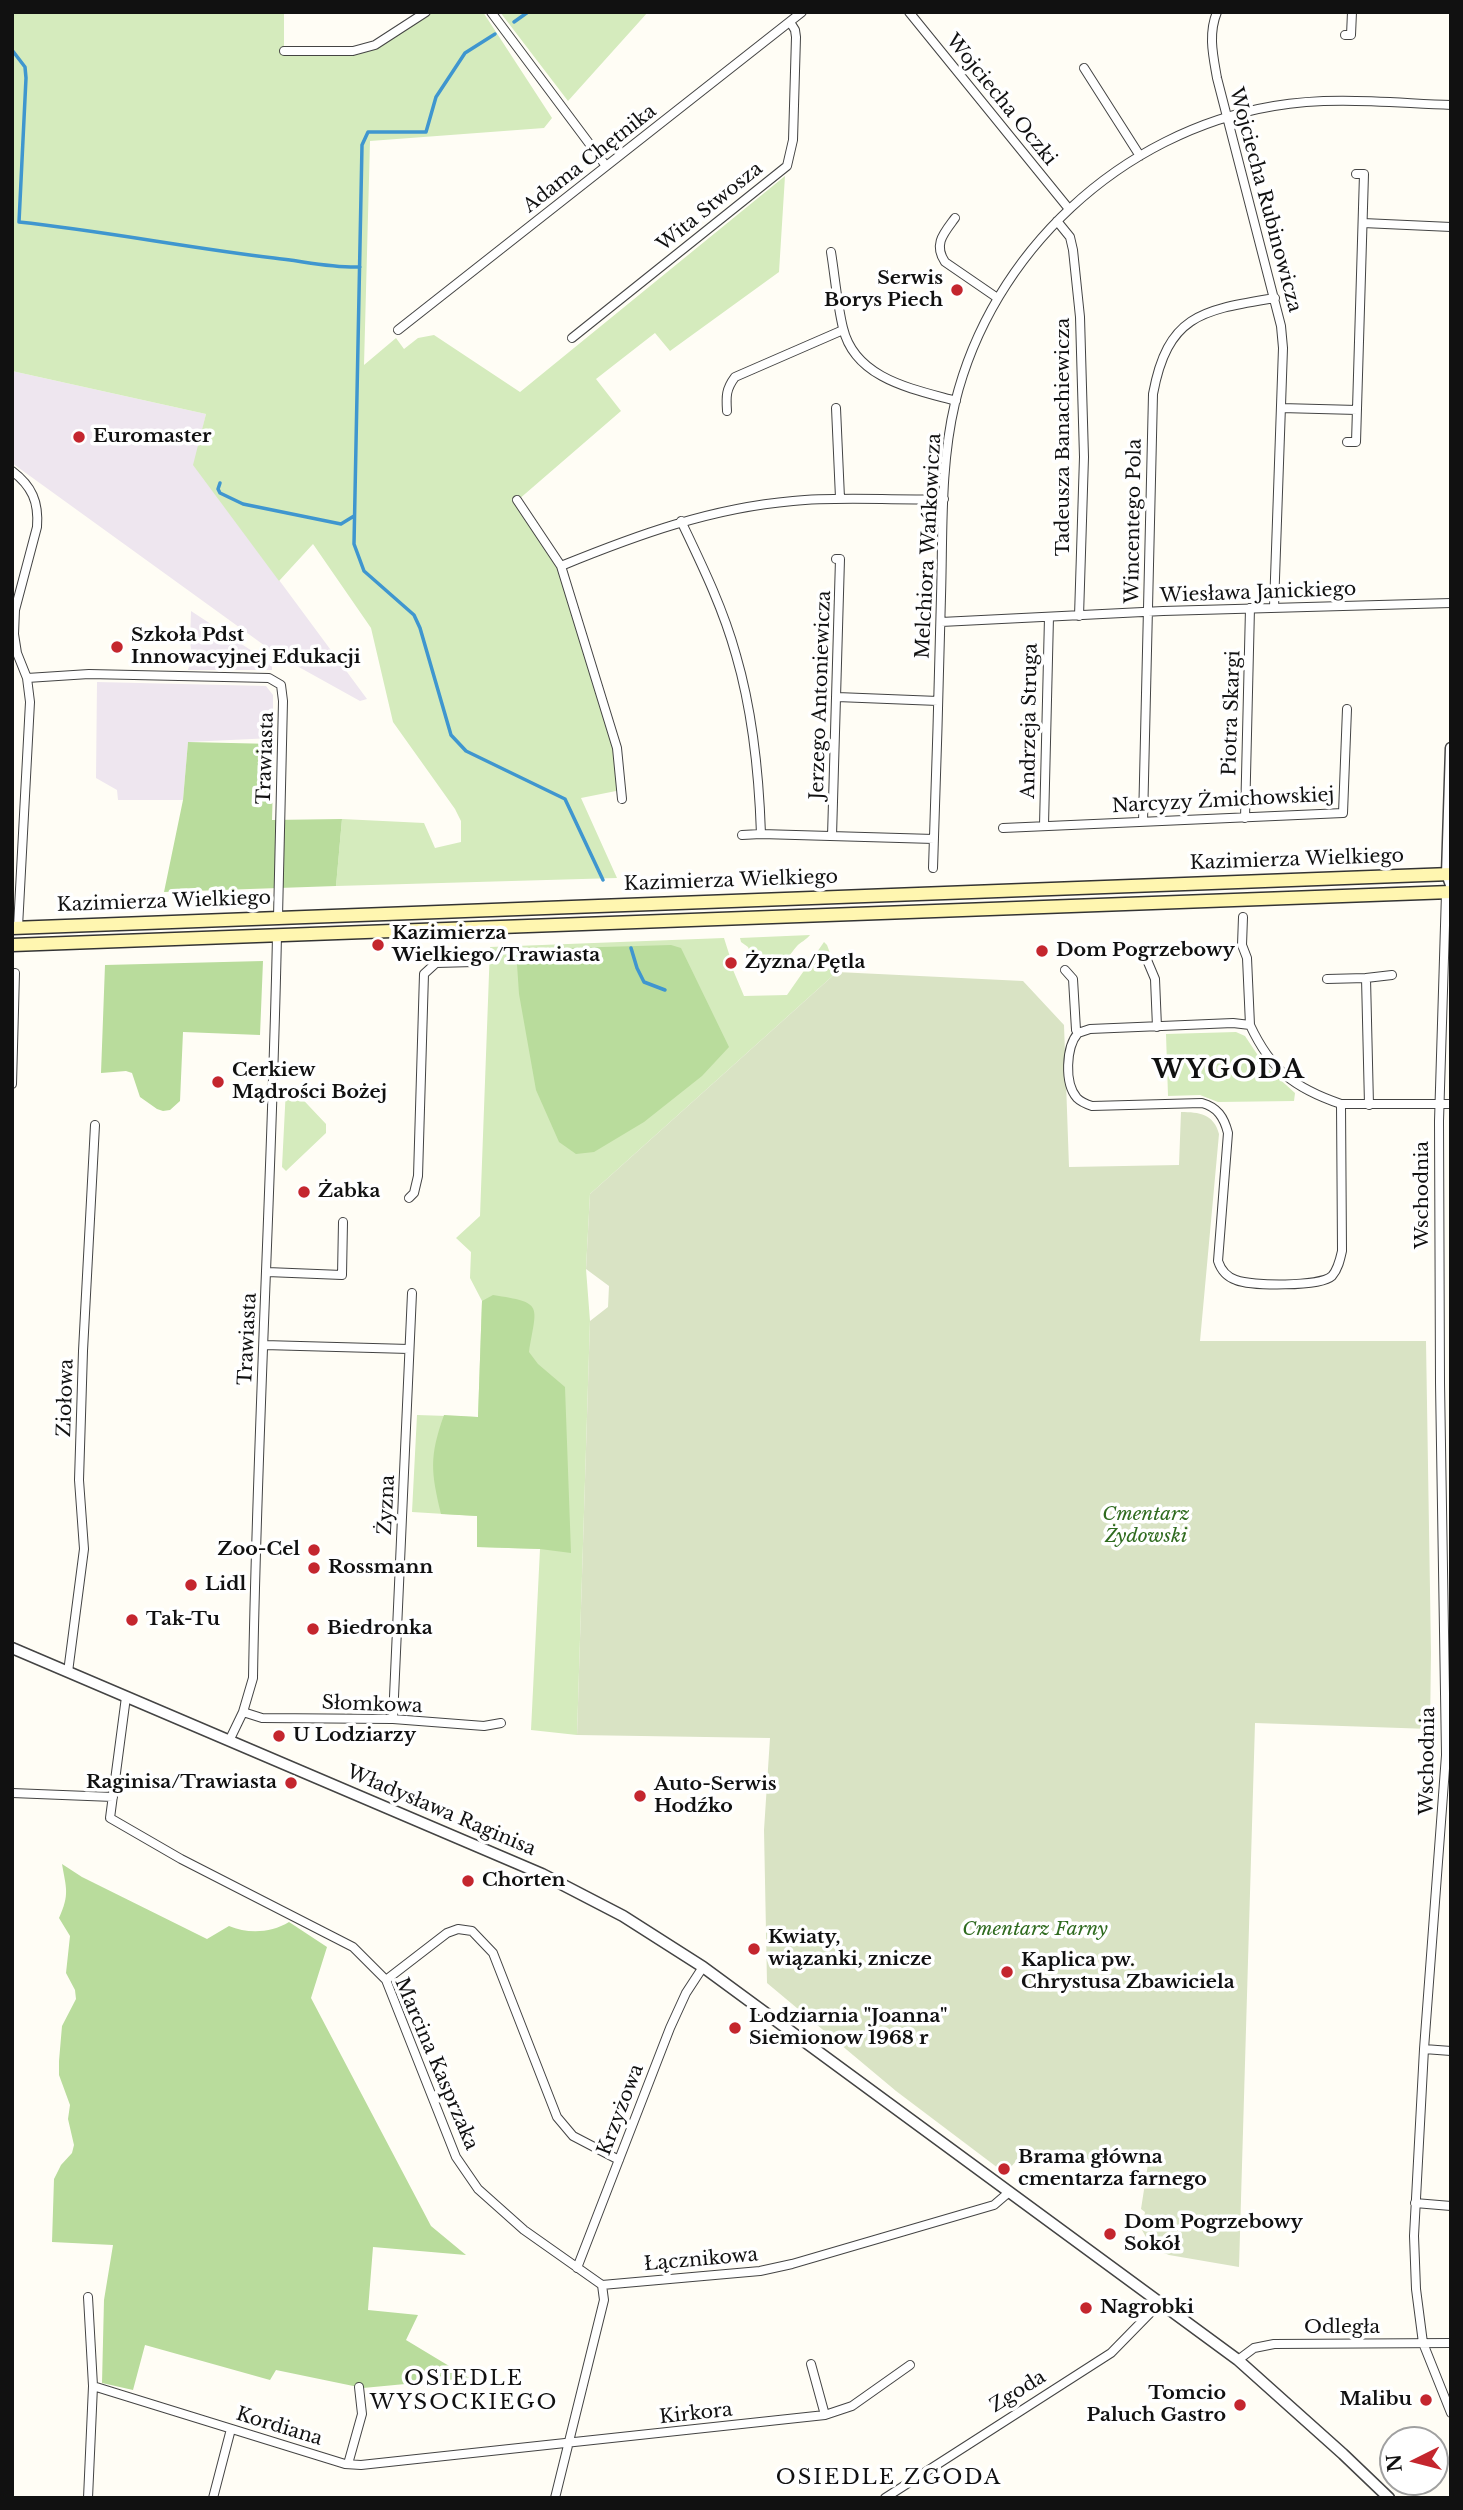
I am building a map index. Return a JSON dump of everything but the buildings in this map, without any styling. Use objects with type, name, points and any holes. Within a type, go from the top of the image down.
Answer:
[{"type":"main road","name":"Kazimierza Wielkiego","points":[[15,928],[1315,879],[1449,884]]},
{"type":"main road","points":[[1315,879],[1315,898]]},
{"type":"main road","name":"Kazimierza Wielkiego","points":[[12,945],[1315,898],[1449,884]]},
{"type":"main road","points":[[734,918],[738,900]]},
{"type":"main road","points":[[410,912],[415,915],[416,921],[410,930]]},
{"type":"street","points":[[284,51],[353,51],[375,45],[426,12]]},
{"type":"street","points":[[491,12],[606,166]]},
{"type":"street","name":"Adama Chętnika","points":[[398,330],[802,12]]},
{"type":"street","name":"Wojciecha Oczki","points":[[909,12],[1069,209]]},
{"type":"street","name":"Wojciecha Rubinowicza","points":[[1217,12],[1212,30],[1212,47],[1226,117],[1275,298],[1283,348],[1274,607]]},
{"type":"street","points":[[1345,35],[1351,35],[1352,12]]},
{"type":"street","name":"Wita Stwosza","points":[[572,338],[787,166],[793,140],[796,37],[790,22]]},
{"type":"street","points":[[1084,68],[1140,156]]},
{"type":"street","name":"Melchiora Wańkowicza","points":[[933,868],[944,499],[949,435],[956,401],[974,347],[996,297],[1041,238],[1069,209],[1101,182],[1172,139],[1226,117],[1274,106],[1314,101],[1451,105]]},
{"type":"street","points":[[1346,442],[1356,442],[1364,174],[1356,174]]},
{"type":"street","points":[[955,218],[939,241],[939,253],[945,262],[996,297]]},
{"type":"street","name":"Tadeusza Banachiewicza","points":[[1057,221],[1070,237],[1080,317],[1084,457],[1079,616]]},
{"type":"street","points":[[1363,223],[1451,227]]},
{"type":"street","points":[[831,252],[844,330],[856,353],[879,376],[898,385],[956,401]]},
{"type":"street","name":"Wincentego Pola","points":[[1143,822],[1153,394],[1157,369],[1175,336],[1193,320],[1214,309],[1275,298]]},
{"type":"street","points":[[727,411],[728,386],[735,377],[844,330]]},
{"type":"street","points":[[836,408],[840,498]]},
{"type":"street","points":[[1281,408],[1357,410]]},
{"type":"street","points":[[12,471],[30,487],[35,496],[38,515],[15,610],[17,653],[27,678],[30,702],[15,928]]},
{"type":"street","points":[[561,566],[681,521],[764,504],[840,498],[944,499]]},
{"type":"street","points":[[517,500],[561,566],[617,748],[622,799]]},
{"type":"street","points":[[681,521],[712,585],[736,653],[748,701],[755,749],[761,835]]},
{"type":"street","name":"Jerzego Antoniewicza","points":[[832,836],[840,559],[836,559]]},
{"type":"street","name":"Wiesława Janickiego","points":[[941,622],[1274,607],[1451,603]]},
{"type":"street","name":"Piotra Skargi","points":[[1245,818],[1250,608]]},
{"type":"street","name":"Andrzeja Struga","points":[[1044,825],[1049,617]]},
{"type":"street","name":"Trawiasta","points":[[27,678],[89,674],[269,678],[281,685],[283,701],[278,917]]},
{"type":"street","points":[[837,697],[938,701]]},
{"type":"street","name":"Narcyzy Żmichowskiej","points":[[1003,828],[1343,813],[1347,709]]},
{"type":"street","points":[[1449,884],[1451,748]]},
{"type":"street","points":[[12,816],[23,816]]},
{"type":"street","points":[[742,835],[934,839]]},
{"type":"street","name":"Wschodnia","points":[[1449,884],[1439,1104],[1446,1557],[1446,1755],[1424,2049],[1415,2203],[1415,2268],[1423,2343],[1451,2413]]},
{"type":"street","points":[[1243,917],[1242,945],[1247,958],[1250,1025],[1273,1064],[1288,1079],[1307,1091],[1341,1104],[1451,1104]]},
{"type":"street","name":"Trawiasta","points":[[230,1739],[243,1712],[253,1678],[274,1096],[277,935]]},
{"type":"street","points":[[1147,960],[1155,979],[1157,1027]]},
{"type":"street","points":[[409,1198],[414,1193],[418,1176],[424,974],[436,963],[474,962]]},
{"type":"street","points":[[1065,970],[1073,979],[1078,1033]]},
{"type":"street","points":[[12,1084],[15,972]]},
{"type":"street","points":[[1327,979],[1392,975]]},
{"type":"street","points":[[1366,978],[1368,1105]]},
{"type":"street","points":[[1250,1025],[1233,1023],[1090,1029],[1078,1033],[1072,1041],[1069,1061],[1072,1091],[1078,1100],[1092,1106],[1202,1103],[1214,1108],[1222,1117],[1228,1133],[1217,1253],[1221,1268],[1235,1280],[1310,1284],[1323,1281],[1337,1270],[1342,1251],[1341,1104]]},
{"type":"street","name":"Ziołowa","points":[[68,1672],[84,1549],[79,1480],[95,1125]]},
{"type":"street","points":[[267,1272],[342,1275],[343,1222]]},
{"type":"street","name":"Żyzna","points":[[393,1719],[411,1293]]},
{"type":"street","points":[[264,1345],[409,1349]]},
{"type":"street","name":"Władysława Raginisa","points":[[12,1648],[542,1874],[623,1916],[703,1967],[1238,2360],[1389,2498]]},
{"type":"street","name":"Marcina Kasprzaka","points":[[126,1696],[110,1818],[353,1947],[386,1980],[456,2157],[478,2189],[499,2209],[602,2285]]},
{"type":"street","name":"Słomkowa","points":[[243,1712],[262,1718],[393,1719],[484,1726],[501,1723]]},
{"type":"street","points":[[12,1793],[113,1797]]},
{"type":"street","points":[[386,1980],[447,1933],[458,1929],[472,1931],[493,1952],[557,2117],[573,2136],[619,2160]]},
{"type":"street","name":"Krzyżowa","points":[[577,2268],[670,2028],[686,1993],[703,1967]]},
{"type":"street","points":[[1424,2049],[1451,2051]]},
{"type":"street","name":"Łącznikowa","points":[[602,2285],[760,2271],[792,2264],[994,2205],[1008,2193]]},
{"type":"street","points":[[1415,2203],[1451,2206]]},
{"type":"street","points":[[555,2498],[604,2300],[602,2285]]},
{"type":"street","points":[[88,2297],[93,2386],[89,2498]]},
{"type":"street","name":"Zgoda","points":[[885,2498],[1115,2348],[1159,2304]]},
{"type":"street","name":"Odległa","points":[[1238,2360],[1254,2348],[1274,2344],[1451,2343]]},
{"type":"street","points":[[811,2364],[825,2415]]},
{"type":"street","name":"Kirkora","points":[[570,2443],[825,2415],[852,2406],[910,2365]]},
{"type":"street","name":"Kordiana","points":[[93,2386],[348,2464],[361,2465],[570,2443]]},
{"type":"street","points":[[348,2464],[362,2414],[359,2387]]},
{"type":"street","points":[[213,2498],[231,2429]]},
{"type":"shaded area","points":[[12,371],[206,414],[194,465],[367,699],[360,701],[279,656],[12,463]]},
{"type":"shaded area","points":[[191,611],[272,664],[272,670],[188,670],[192,656]]},
{"type":"shaded area","points":[[97,682],[266,686],[273,695],[273,738],[188,742],[183,800],[118,800],[117,790],[96,778]]},
{"type":"green space","points":[[12,12],[284,12],[284,51],[353,51],[375,45],[426,12],[483,12],[552,118],[544,128],[370,141],[364,365],[396,338],[404,349],[418,338],[434,335],[520,392],[785,176],[779,272],[670,351],[655,333],[596,379],[621,411],[518,500],[561,566],[617,748],[621,790],[581,798],[617,878],[336,886],[342,819],[424,823],[435,848],[461,842],[461,821],[393,722],[371,628],[313,544],[279,581],[193,465],[206,414],[12,371]]},
{"type":"green space","points":[[500,12],[648,12],[568,101]]},
{"type":"green space","points":[[188,742],[274,744],[272,820],[342,819],[336,886],[164,892],[183,800]]},
{"type":"green space","points":[[810,935],[780,966],[770,971],[756,966],[748,947],[740,938]]},
{"type":"green space","points":[[724,938],[730,957],[728,958],[744,996],[787,995],[824,942],[837,972],[590,1194],[586,1269],[590,1321],[577,1735],[531,1730],[540,1549],[477,1547],[477,1516],[412,1512],[417,1415],[478,1417],[482,1301],[470,1278],[471,1252],[456,1238],[480,1216],[490,947]]},
{"type":"green space","points":[[671,945],[681,948],[729,1047],[702,1076],[644,1122],[594,1152],[576,1154],[559,1142],[536,1090],[519,994],[517,964],[521,956],[534,949]]},
{"type":"green space","points":[[263,961],[260,1035],[183,1032],[180,1101],[170,1110],[157,1109],[140,1097],[132,1073],[101,1073],[105,965]]},
{"type":"green space","name":"Cmentarz Farny","points":[[837,972],[1023,981],[1064,1025],[1069,1167],[1179,1165],[1181,1112],[1210,1118],[1219,1134],[1200,1341],[1426,1341],[1430,1729],[1255,1723],[1239,2267],[1169,2255],[1152,2248],[1142,2230],[1145,2212],[1141,2209],[1148,2164],[1016,2161],[1010,2168],[998,2168],[896,2091],[767,1983],[764,1830],[770,1738],[577,1735],[590,1321],[608,1307],[609,1286],[586,1269],[590,1194]]},
{"type":"green space","points":[[1236,1032],[1245,1036],[1265,1066],[1295,1093],[1294,1101],[1218,1102],[1200,1095],[1168,1096],[1166,1034]]},
{"type":"green space","points":[[288,1087],[326,1124],[326,1133],[286,1171],[282,1167]]},
{"type":"green space","points":[[493,1295],[521,1301],[533,1308],[535,1315],[529,1352],[538,1364],[565,1387],[571,1553],[477,1547],[477,1516],[441,1514],[433,1464],[436,1442],[444,1415],[478,1417],[482,1301]]},
{"type":"green space","points":[[62,1864],[82,1877],[207,1939],[229,1926],[259,1931],[289,1922],[327,1947],[311,1998],[431,2226],[466,2255],[373,2247],[368,2310],[418,2315],[406,2340],[469,2378],[363,2388],[276,2370],[270,2380],[145,2345],[133,2390],[102,2383],[104,2300],[113,2245],[52,2242],[54,2179],[61,2165],[72,2153],[74,2145],[68,2119],[70,2105],[59,2075],[62,2026],[76,1999],[75,1990],[66,1973],[70,1936],[59,1918],[66,1897]]},
{"type":"waterway","points":[[514,22],[528,12]]},
{"type":"waterway","points":[[495,34],[465,53],[436,97],[426,132],[368,132],[362,145],[354,544],[364,571],[414,615],[451,735],[466,751],[565,799],[603,880]]},
{"type":"waterway","points":[[12,50],[25,67],[26,78],[19,222],[317,264],[360,267]]},
{"type":"waterway","points":[[220,483],[220,493],[243,504],[341,524],[354,516]]},
{"type":"waterway","points":[[631,948],[644,982],[665,990]]},
{"type":"place","name":"Serwis Borys Piech","points":[[957,290]]},
{"type":"place","name":"Euromaster","points":[[79,437]]},
{"type":"place","name":"Szkoła Pdst Innowacyjnej Edukacji","points":[[117,647]]},
{"type":"place","name":"Kazimierza Wielkiego/Trawiasta","points":[[378,945]]},
{"type":"place","name":"Dom Pogrzebowy","points":[[1042,951]]},
{"type":"place","name":"Żyzna/Pętla","points":[[731,963]]},
{"type":"place","name":"Cerkiew Mądrości Bożej","points":[[218,1082]]},
{"type":"place","name":"Żabka","points":[[304,1192]]},
{"type":"place","name":"Zoo-Cel","points":[[314,1550]]},
{"type":"place","name":"Rossmann","points":[[314,1568]]},
{"type":"place","name":"Lidl","points":[[191,1585]]},
{"type":"place","name":"Tak-Tu","points":[[132,1620]]},
{"type":"place","name":"Biedronka","points":[[313,1629]]},
{"type":"place","name":"U Lodziarzy","points":[[279,1736]]},
{"type":"place","name":"Raginisa/Trawiasta","points":[[291,1783]]},
{"type":"place","name":"Auto-Serwis Hodźko","points":[[640,1796]]},
{"type":"place","name":"Chorten","points":[[468,1881]]},
{"type":"place","name":"Kwiaty, wiązanki, znicze","points":[[754,1949]]},
{"type":"place","name":"Kaplica pw. Chrystusa Zbawiciela","points":[[1007,1972]]},
{"type":"place","name":"Lodziarnia \"Joanna\" Siemionow 1968 r","points":[[735,2028]]},
{"type":"place","name":"Brama główna cmentarza farnego","points":[[1004,2169]]},
{"type":"place","name":"Dom Pogrzebowy Sokół","points":[[1110,2234]]},
{"type":"place","name":"Nagrobki","points":[[1086,2308]]},
{"type":"place","name":"Malibu","points":[[1426,2400]]},
{"type":"place","name":"Tomcio Paluch Gastro","points":[[1240,2405]]},
{"type":"district","name":"WYGODA","points":[[1229,1071]]},
{"type":"district","name":"OSIEDLE WYSOCKIEGO","points":[[464,2391]]},
{"type":"district","name":"OSIEDLE ZGODA","points":[[889,2478]]},
{"type":"park label","name":"Cmentarz Żydowski","points":[[1146,1526]]}]
